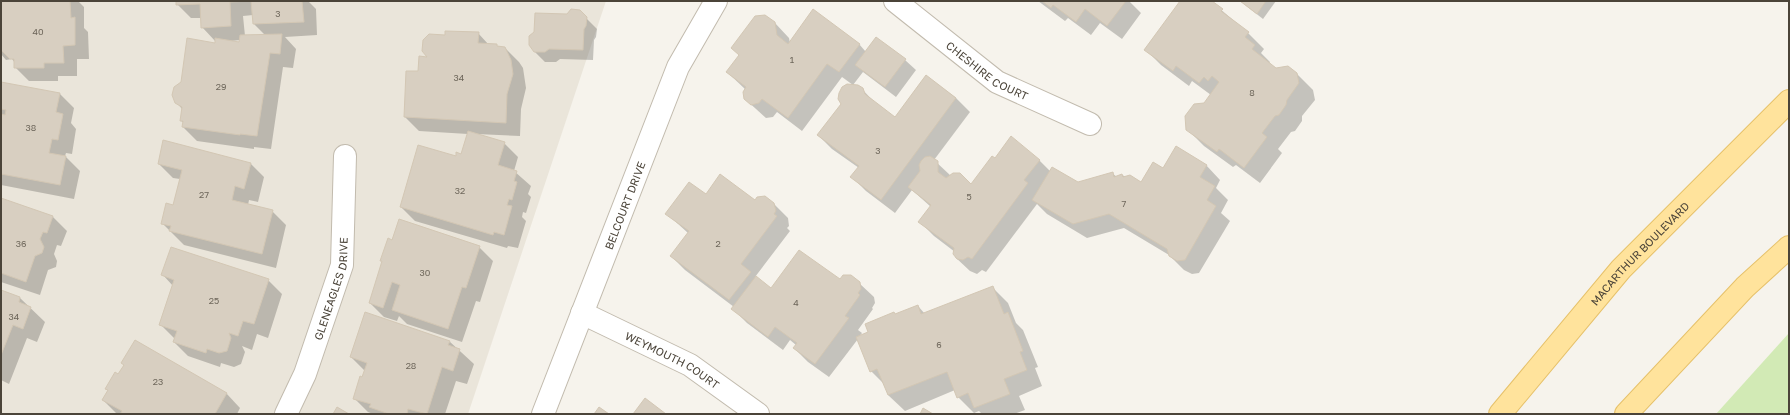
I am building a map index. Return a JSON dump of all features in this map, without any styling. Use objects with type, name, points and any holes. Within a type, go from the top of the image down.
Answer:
[{"type":"main road","name":"MACARTHUR BOULEVARD","points":[[1500,414],[1620,269],[1789,101]]},
{"type":"main road","points":[[1626,414],[1740,293],[1789,247]]},
{"type":"street","name":"BELCOURT DRIVE","points":[[543,414],[678,67],[716,1]]},
{"type":"street","name":"CHESHIRE COURT","points":[[894,1],[997,82],[1090,124]]},
{"type":"street","name":"GLENEAGLES DRIVE","points":[[286,414],[305,374],[342,265],[345,156]]},
{"type":"street","name":"WEYMOUTH COURT","points":[[582,313],[690,364],[758,414]]},
{"type":"shaded area","points":[[1,1],[606,1],[468,414],[1,414]]},
{"type":"green space","points":[[1789,333],[1789,414],[1716,414]]},
{"type":"building","points":[[1,1],[70,1],[71,18],[75,17],[75,45],[63,46],[64,63],[44,63],[44,68],[14,68],[14,59],[10,59],[1,50]]},
{"type":"building","points":[[176,1],[251,1],[230,2],[231,26],[201,28],[200,4],[176,5]]},
{"type":"building","points":[[251,1],[302,1],[304,22],[253,24]]},
{"type":"building","points":[[1042,1],[1126,1],[1107,26],[1085,9],[1076,22],[1053,5],[1051,8]]},
{"type":"building","points":[[1180,1],[1212,1],[1223,9],[1221,11],[1249,32],[1245,37],[1255,45],[1252,49],[1276,68],[1288,66],[1297,73],[1299,83],[1279,115],[1275,116],[1262,133],[1267,137],[1244,168],[1219,149],[1217,152],[1186,130],[1185,116],[1194,104],[1204,103],[1219,82],[1212,76],[1208,81],[1204,77],[1199,83],[1176,66],[1173,71],[1144,50]]},
{"type":"building","points":[[1240,1],[1266,1],[1257,14]]},
{"type":"building","points":[[571,9],[580,10],[587,17],[586,26],[584,29],[583,50],[549,49],[545,52],[534,52],[529,45],[529,36],[534,32],[535,13],[567,14]]},
{"type":"building","points":[[813,9],[860,44],[839,72],[827,64],[788,118],[762,99],[759,103],[751,105],[744,99],[743,92],[746,87],[726,72],[739,55],[731,48],[755,16],[765,15],[775,22],[777,35],[788,44]]},
{"type":"building","points":[[445,31],[479,32],[478,43],[497,44],[497,46],[505,47],[511,60],[513,74],[507,94],[506,123],[404,117],[406,71],[418,71],[419,56],[427,57],[422,51],[423,40],[429,34],[445,35]]},
{"type":"building","points":[[282,34],[280,54],[270,53],[257,136],[182,127],[183,121],[180,121],[182,107],[175,103],[172,95],[174,87],[181,82],[187,38],[215,43],[215,38],[239,42],[240,35]]},
{"type":"building","points":[[876,37],[906,59],[885,87],[855,65]]},
{"type":"building","points":[[926,75],[956,98],[881,200],[850,177],[859,166],[817,135],[841,104],[838,99],[839,93],[842,87],[847,84],[858,85],[863,88],[865,94],[895,117]]},
{"type":"building","points":[[1,82],[60,93],[56,112],[63,114],[58,140],[52,139],[49,153],[66,156],[60,185],[1,174],[1,114],[5,115],[6,110],[1,109]]},
{"type":"building","points":[[468,131],[505,142],[498,165],[517,171],[514,181],[517,182],[512,200],[509,199],[507,205],[512,206],[504,235],[494,232],[493,235],[400,207],[418,145],[456,156],[456,152],[461,154]]},
{"type":"building","points":[[1011,136],[1040,160],[1024,180],[1028,183],[972,259],[968,257],[963,260],[957,259],[953,254],[954,248],[918,222],[931,205],[908,187],[920,171],[919,165],[921,161],[925,157],[930,156],[938,161],[938,172],[946,178],[953,173],[960,173],[971,184],[992,156],[995,158]]},
{"type":"building","points":[[163,140],[251,163],[244,189],[235,186],[232,200],[273,210],[262,254],[169,231],[171,226],[161,224],[166,203],[173,205],[182,170],[158,164]]},
{"type":"building","points":[[1176,146],[1207,165],[1200,177],[1215,186],[1207,200],[1216,206],[1185,260],[1177,261],[1169,256],[1167,249],[1109,214],[1073,224],[1032,200],[1052,167],[1078,182],[1113,172],[1114,177],[1122,174],[1123,177],[1130,175],[1141,182],[1153,162],[1163,168]]},
{"type":"building","points":[[720,174],[755,200],[757,197],[765,196],[774,203],[776,211],[774,214],[777,216],[741,264],[751,272],[729,300],[670,256],[689,231],[665,214],[689,182],[706,194]]},
{"type":"building","points":[[1,198],[53,216],[47,233],[43,232],[40,239],[44,247],[42,253],[35,256],[26,282],[1,273]]},
{"type":"building","points":[[399,219],[480,246],[466,288],[462,287],[448,329],[392,310],[400,285],[392,282],[383,308],[369,303],[382,261],[380,261],[388,238],[392,240]]},
{"type":"building","points":[[171,247],[269,279],[254,324],[243,321],[238,336],[229,333],[231,338],[227,351],[219,353],[207,349],[206,353],[173,342],[177,331],[159,325],[174,280],[161,275]]},
{"type":"building","points":[[799,250],[840,279],[843,275],[851,275],[860,282],[861,289],[858,293],[860,295],[845,316],[849,318],[815,364],[793,348],[797,343],[775,327],[768,337],[731,309],[756,276],[771,288]]},
{"type":"building","points":[[993,286],[1004,314],[1008,312],[1023,351],[1020,352],[1027,370],[1004,379],[1010,394],[974,408],[968,393],[957,398],[947,372],[888,395],[877,369],[870,372],[856,337],[868,332],[865,324],[894,312],[895,314],[918,305],[921,314]]},
{"type":"building","points":[[1,290],[20,297],[19,302],[31,307],[23,329],[13,325],[1,355]]},
{"type":"building","points":[[365,312],[450,341],[448,345],[460,349],[453,371],[442,367],[427,414],[408,409],[407,414],[389,414],[369,407],[371,404],[353,399],[360,376],[362,377],[367,363],[350,357]]},
{"type":"building","points":[[135,340],[227,393],[215,414],[120,414],[122,411],[102,400],[108,390],[105,389],[115,372],[118,374],[124,365],[121,363]]},
{"type":"building","points":[[645,398],[666,414],[633,414]]},
{"type":"building","points":[[337,407],[349,414],[333,414]]},
{"type":"building","points":[[599,407],[609,414],[594,414]]},
{"type":"building","points":[[923,408],[933,414],[920,414]]}]
